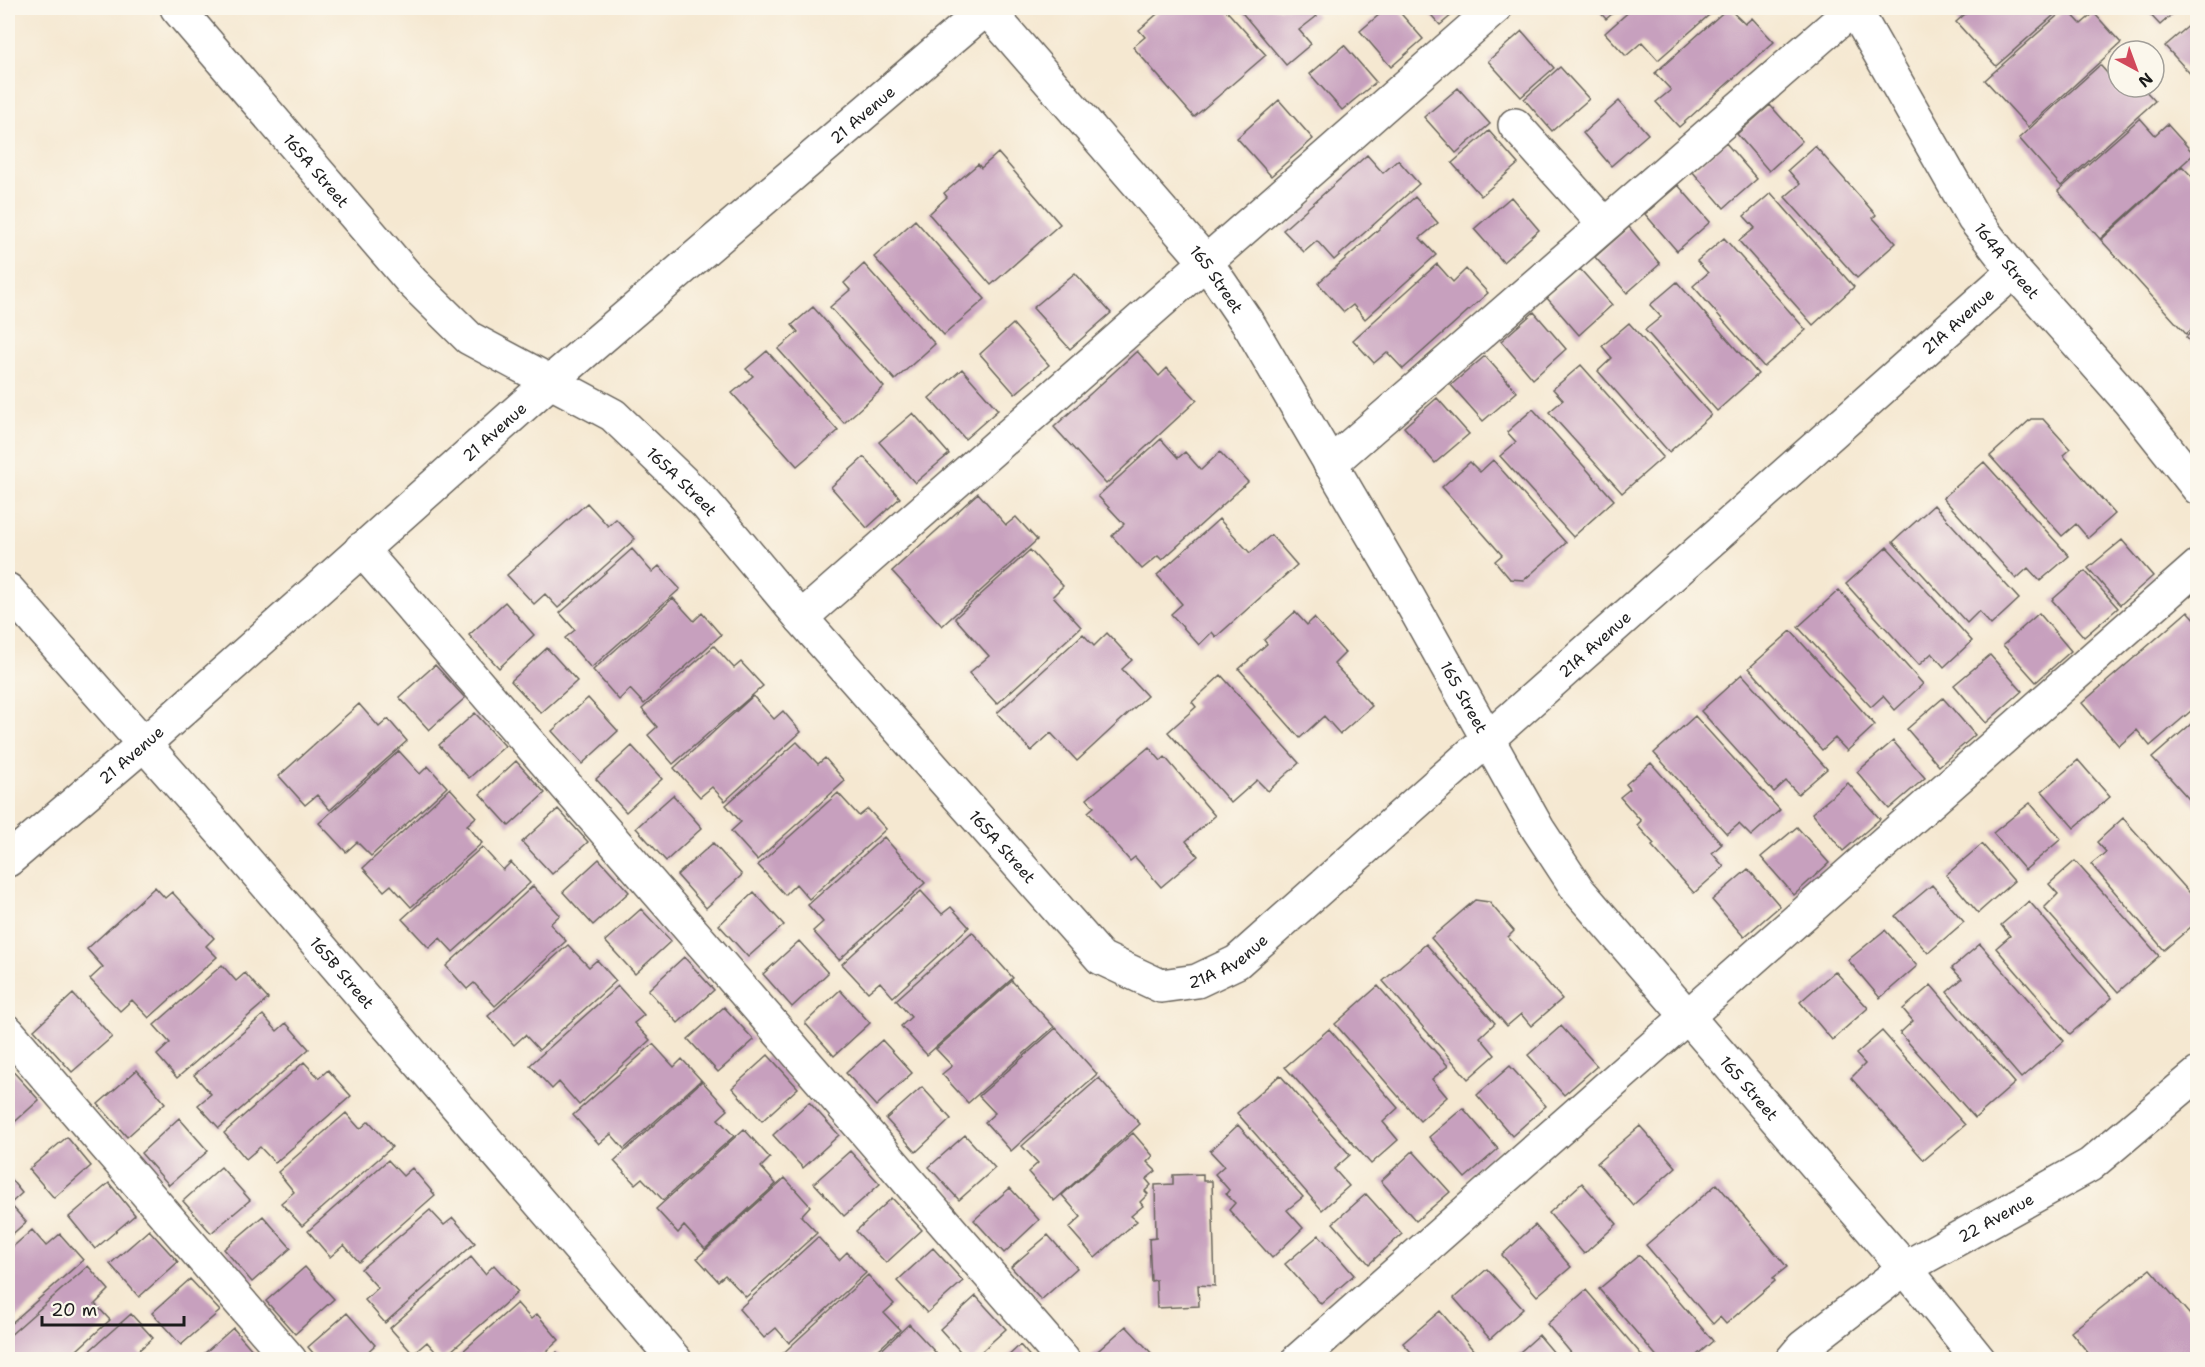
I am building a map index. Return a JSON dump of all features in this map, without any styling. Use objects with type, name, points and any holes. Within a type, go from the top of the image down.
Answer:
[{"type":"street","name":"165A Street","points":[[177,8],[412,282],[469,338],[613,415],[706,504],[801,618],[1101,958],[1161,986]]},
{"type":"street","name":"21 Avenue","points":[[8,860],[144,744],[552,381],[986,8]]},
{"type":"street","name":"165 Street","points":[[986,8],[1206,262],[1251,328],[1538,828],[1578,890],[1905,1268],[1979,1359]]},
{"type":"street","points":[[801,618],[1495,8]]},
{"type":"street","points":[[1330,464],[1854,8]]},
{"type":"street","name":"164A Street","points":[[1854,8],[1974,219],[2014,272],[2129,401],[2198,488]]},
{"type":"street","points":[[1515,125],[1604,224]]},
{"type":"street","name":"21A Avenue","points":[[1161,986],[1197,981],[1237,962],[2014,272]]},
{"type":"street","points":[[361,549],[1063,1359]]},
{"type":"street","points":[[1298,1359],[2198,566]]},
{"type":"street","name":"165B Street","points":[[8,590],[144,744],[675,1359]]},
{"type":"street","points":[[8,1032],[290,1359]]},
{"type":"street","name":"22 Avenue","points":[[1792,1359],[1803,1347],[1905,1268],[2090,1165],[2198,1074]]},
{"type":"building","points":[[1164,8],[1224,8],[1266,55],[1194,117],[1133,47],[1145,37],[1139,30]]},
{"type":"building","points":[[1238,8],[1310,8],[1317,16],[1299,30],[1311,44],[1286,65]]},
{"type":"building","points":[[1387,8],[1396,8],[1423,39],[1391,67],[1360,31]]},
{"type":"building","points":[[1425,8],[1460,8],[1440,25]]},
{"type":"building","points":[[1596,8],[1619,8],[1606,19]]},
{"type":"building","points":[[1633,8],[1717,8],[1658,60],[1642,42],[1626,56],[1605,33]]},
{"type":"building","points":[[1728,8],[1745,24],[1752,18],[1774,42],[1679,127],[1656,102],[1671,90],[1655,73]]},
{"type":"building","points":[[1956,8],[1969,8],[1962,14]]},
{"type":"building","points":[[1972,8],[2062,8],[1996,66],[1956,22]]},
{"type":"building","points":[[2066,8],[2081,24],[2094,13],[2117,39],[2106,39],[2106,57],[2028,127],[1985,80]]},
{"type":"building","points":[[2144,8],[2179,8],[2160,25]]},
{"type":"building","points":[[2198,18],[2198,76],[2195,79],[2166,47]]},
{"type":"building","points":[[1522,31],[1554,68],[1521,97],[1488,61]]},
{"type":"building","points":[[1344,45],[1376,82],[1342,110],[1310,74]]},
{"type":"building","points":[[2100,65],[2106,72],[2106,99],[2153,99],[2155,101],[2061,186],[2019,138]]},
{"type":"building","points":[[1560,67],[1589,99],[1552,131],[1524,99]]},
{"type":"building","points":[[1458,88],[1490,124],[1456,153],[1424,117]]},
{"type":"building","points":[[1279,100],[1313,139],[1271,176],[1237,138]]},
{"type":"building","points":[[1619,101],[1648,134],[1611,166],[1583,133]]},
{"type":"building","points":[[1770,105],[1802,141],[1769,171],[1737,134]]},
{"type":"building","points":[[2140,118],[2155,135],[2167,124],[2194,154],[2100,239],[2058,191]]},
{"type":"building","points":[[1489,131],[1518,164],[1481,196],[1452,163]]},
{"type":"building","points":[[1725,142],[1757,179],[1724,208],[1692,171]]},
{"type":"building","points":[[1815,146],[1876,215],[1873,218],[1896,243],[1857,278],[1785,197],[1800,184],[1788,170]]},
{"type":"building","points":[[998,153],[1060,224],[991,285],[929,214],[947,197],[944,193],[978,164],[981,168]]},
{"type":"building","points":[[1367,155],[1383,173],[1398,160],[1419,184],[1334,260],[1317,241],[1304,252],[1283,230]]},
{"type":"building","points":[[2182,166],[2198,183],[2198,324],[2186,334],[2101,240]]},
{"type":"building","points":[[1678,185],[1710,222],[1677,251],[1645,214]]},
{"type":"building","points":[[1771,193],[1854,287],[1813,325],[1739,241],[1755,228],[1744,216]]},
{"type":"building","points":[[1415,197],[1438,223],[1420,238],[1436,255],[1365,319],[1353,305],[1344,312],[1318,283]]},
{"type":"building","points":[[1511,197],[1539,230],[1503,262],[1474,229]]},
{"type":"building","points":[[915,220],[985,299],[944,335],[874,257]]},
{"type":"building","points":[[1629,227],[1660,264],[1627,293],[1595,257]]},
{"type":"building","points":[[1724,238],[1806,330],[1764,367],[1693,286],[1708,273],[1697,261]]},
{"type":"building","points":[[864,264],[935,344],[895,380],[830,307],[850,290],[844,283]]},
{"type":"building","points":[[1437,264],[1453,282],[1466,269],[1488,293],[1403,369],[1387,352],[1374,363],[1353,340]]},
{"type":"building","points":[[1580,269],[1612,305],[1579,335],[1547,298]]},
{"type":"building","points":[[1075,273],[1111,313],[1070,349],[1033,308]]},
{"type":"building","points":[[1677,282],[1758,374],[1717,411],[1645,330],[1661,317],[1650,305]]},
{"type":"building","points":[[813,307],[884,387],[844,423],[778,349],[798,332],[792,325]]},
{"type":"building","points":[[1534,312],[1566,349],[1533,379],[1501,341]]},
{"type":"building","points":[[1629,323],[1711,415],[1669,452],[1598,371],[1612,358],[1602,346]]},
{"type":"building","points":[[1013,324],[1049,365],[1015,394],[980,354]]},
{"type":"building","points":[[2198,327],[2198,350],[2186,337]]},
{"type":"building","points":[[767,351],[838,431],[797,466],[732,393],[753,376],[746,369]]},
{"type":"building","points":[[1137,351],[1159,376],[1167,368],[1197,400],[1106,484],[1054,427]]},
{"type":"building","points":[[1485,356],[1517,392],[1483,421],[1451,385]]},
{"type":"building","points":[[1581,365],[1663,457],[1622,493],[1549,412],[1563,400],[1553,389]]},
{"type":"building","points":[[962,369],[998,410],[965,439],[929,398]]},
{"type":"building","points":[[1437,398],[1469,434],[1435,463],[1404,427]]},
{"type":"building","points":[[1533,409],[1614,500],[1573,537],[1500,456],[1516,442],[1507,432]]},
{"type":"building","points":[[913,413],[949,454],[915,483],[879,442]]},
{"type":"building","points":[[2031,419],[2043,419],[2070,449],[2063,455],[2115,514],[2088,538],[2076,524],[2062,536],[1990,456]]},
{"type":"building","points":[[1161,439],[1178,458],[1185,452],[1201,470],[1220,452],[1248,482],[1162,560],[1158,556],[1142,569],[1112,536],[1124,524],[1098,496]]},
{"type":"building","points":[[864,457],[900,498],[867,528],[831,487]]},
{"type":"building","points":[[1493,460],[1566,543],[1524,580],[1510,579],[1495,561],[1502,555],[1442,487],[1470,462],[1480,472]]},
{"type":"building","points":[[1984,462],[2069,556],[2040,581],[2028,568],[2016,579],[1943,498]]},
{"type":"building","points":[[978,493],[1006,525],[1016,517],[1037,540],[942,626],[892,571]]},
{"type":"building","points":[[587,503],[608,526],[616,519],[635,539],[558,608],[545,594],[534,604],[507,575]]},
{"type":"building","points":[[1934,505],[2019,599],[1991,625],[1979,611],[1967,623],[1893,542]]},
{"type":"building","points":[[1219,519],[1250,553],[1271,535],[1297,565],[1216,637],[1212,632],[1199,645],[1171,614],[1182,604],[1157,575]]},
{"type":"building","points":[[2122,540],[2153,576],[2120,605],[2088,568]]},
{"type":"building","points":[[1887,547],[1972,641],[1944,667],[1932,653],[1919,665],[1846,584]]},
{"type":"building","points":[[632,549],[652,572],[659,566],[680,589],[591,668],[565,638],[575,630],[560,613]]},
{"type":"building","points":[[1030,550],[1063,586],[1053,596],[1081,627],[997,704],[969,673],[989,656],[955,618]]},
{"type":"building","points":[[2085,571],[2118,608],[2084,637],[2052,600]]},
{"type":"building","points":[[1839,590],[1923,684],[1895,710],[1883,696],[1871,707],[1798,627]]},
{"type":"building","points":[[673,598],[694,621],[702,613],[721,635],[644,704],[630,689],[619,700],[593,670]]},
{"type":"building","points":[[505,602],[534,635],[499,668],[469,635]]},
{"type":"building","points":[[2188,611],[2198,622],[2198,705],[2150,746],[2137,730],[2119,746],[2082,703]]},
{"type":"building","points":[[1295,612],[1307,625],[1314,618],[1345,653],[1334,664],[1372,706],[1340,734],[1324,716],[1300,738],[1239,669],[1267,644],[1264,640]]},
{"type":"building","points":[[2039,613],[2071,651],[2036,682],[2003,645]]},
{"type":"building","points":[[1791,631],[1875,725],[1847,751],[1835,738],[1822,750],[1749,668]]},
{"type":"building","points":[[1107,633],[1132,660],[1122,669],[1147,696],[1077,761],[1051,733],[1031,751],[997,713],[1083,634],[1094,646]]},
{"type":"building","points":[[714,646],[734,668],[741,662],[763,686],[673,764],[648,735],[657,727],[642,709]]},
{"type":"building","points":[[547,648],[577,681],[541,713],[511,681]]},
{"type":"building","points":[[1990,655],[2022,691],[1986,723],[1954,685]]},
{"type":"building","points":[[435,665],[465,698],[429,730],[399,697]]},
{"type":"building","points":[[1742,674],[1827,769],[1798,794],[1786,781],[1774,792],[1701,711]]},
{"type":"building","points":[[1221,675],[1299,763],[1268,791],[1257,780],[1231,803],[1168,732],[1196,707],[1192,702]]},
{"type":"building","points":[[753,696],[774,719],[783,711],[801,732],[725,801],[712,787],[700,797],[674,768]]},
{"type":"building","points":[[588,698],[618,731],[582,764],[552,731]]},
{"type":"building","points":[[1943,698],[1975,735],[1939,766],[1907,729]]},
{"type":"building","points":[[359,704],[379,727],[388,719],[407,741],[330,810],[317,795],[305,805],[279,776]]},
{"type":"building","points":[[475,713],[505,746],[469,778],[439,745]]},
{"type":"building","points":[[1695,716],[1780,810],[1751,836],[1739,824],[1727,834],[1654,753]]},
{"type":"building","points":[[2198,718],[2198,809],[2152,758]]},
{"type":"building","points":[[1893,741],[1925,778],[1889,809],[1857,772]]},
{"type":"building","points":[[797,742],[818,764],[825,758],[845,781],[757,860],[731,831],[741,822],[726,805]]},
{"type":"building","points":[[632,746],[662,779],[626,812],[596,779]]},
{"type":"building","points":[[1149,747],[1161,761],[1165,757],[1215,816],[1186,841],[1198,856],[1161,887],[1135,857],[1130,861],[1088,812],[1094,807],[1087,799]]},
{"type":"building","points":[[399,751],[420,774],[428,766],[447,787],[371,856],[357,842],[346,852],[319,823]]},
{"type":"building","points":[[2078,760],[2110,797],[2074,828],[2042,791]]},
{"type":"building","points":[[516,761],[545,793],[509,826],[480,794]]},
{"type":"building","points":[[1651,763],[1722,844],[1712,853],[1724,867],[1694,893],[1652,846],[1654,844],[1637,825],[1641,821],[1620,797],[1630,789],[1626,784]]},
{"type":"building","points":[[1848,783],[1880,819],[1843,851],[1812,813]]},
{"type":"building","points":[[450,788],[476,817],[467,825],[482,843],[411,907],[391,885],[384,891],[363,868]]},
{"type":"building","points":[[838,793],[859,816],[868,809],[886,829],[809,899],[796,884],[785,895],[758,865]]},
{"type":"building","points":[[673,795],[702,828],[666,861],[636,828]]},
{"type":"building","points":[[2030,803],[2061,839],[2025,870],[1993,833]]},
{"type":"building","points":[[558,809],[588,842],[552,874],[522,842]]},
{"type":"building","points":[[2123,818],[2198,902],[2198,921],[2164,950],[2091,864],[2106,852],[2097,842]]},
{"type":"building","points":[[1797,827],[1829,863],[1794,895],[1761,857]]},
{"type":"building","points":[[884,837],[925,883],[839,960],[813,931],[823,922],[808,905]]},
{"type":"building","points":[[713,843],[742,875],[706,908],[677,875]]},
{"type":"building","points":[[1982,844],[2014,881],[1978,913],[1946,875]]},
{"type":"building","points":[[482,847],[503,870],[511,862],[530,883],[453,952],[440,938],[429,948],[402,919]]},
{"type":"building","points":[[599,859],[629,892],[593,925],[563,892]]},
{"type":"building","points":[[2075,861],[2159,956],[2118,992],[2044,908],[2058,894],[2049,884]]},
{"type":"building","points":[[1748,869],[1780,906],[1744,937],[1712,900]]},
{"type":"building","points":[[1932,885],[1964,922],[1928,953],[1895,916]]},
{"type":"building","points":[[533,886],[560,915],[550,924],[566,941],[495,1006],[474,983],[467,989],[446,966]]},
{"type":"building","points":[[155,887],[165,898],[172,892],[214,938],[206,946],[217,957],[149,1018],[132,1000],[120,1011],[90,979],[103,967],[87,949]]},
{"type":"building","points":[[921,891],[942,914],[951,907],[969,927],[893,997],[880,982],[868,992],[842,964]]},
{"type":"building","points":[[754,892],[784,925],[748,957],[719,925]]},
{"type":"building","points":[[1475,900],[1489,902],[1514,931],[1508,937],[1562,999],[1531,1026],[1521,1014],[1507,1026],[1431,938]]},
{"type":"building","points":[[2029,901],[2112,998],[2070,1034],[1996,948],[2010,936],[2001,925]]},
{"type":"building","points":[[641,909],[671,941],[635,974],[605,941]]},
{"type":"building","points":[[1885,930],[1917,966],[1880,998],[1848,960]]},
{"type":"building","points":[[972,932],[1013,978],[927,1055],[901,1026],[911,1017],[896,1000]]},
{"type":"building","points":[[799,941],[828,973],[792,1007],[763,974]]},
{"type":"building","points":[[1426,944],[1495,1023],[1480,1037],[1495,1055],[1468,1079],[1383,981]]},
{"type":"building","points":[[1980,944],[2064,1041],[2021,1078],[1947,992],[1962,979],[1952,968]]},
{"type":"building","points":[[568,945],[589,967],[597,960],[616,981],[539,1050],[525,1035],[514,1045],[488,1016]]},
{"type":"building","points":[[684,957],[714,990],[678,1023],[648,990]]},
{"type":"building","points":[[222,965],[236,981],[245,973],[268,999],[177,1078],[157,1055],[170,1043],[154,1025]]},
{"type":"building","points":[[1835,971],[1868,1008],[1832,1040],[1800,1002]]},
{"type":"building","points":[[1012,981],[1054,1027],[968,1103],[942,1074],[952,1066],[936,1049]]},
{"type":"building","points":[[1931,985],[2015,1083],[1975,1118],[1900,1033],[1913,1021],[1903,1009]]},
{"type":"building","points":[[618,986],[644,1015],[634,1023],[650,1040],[579,1105],[559,1082],[552,1089],[530,1065]]},
{"type":"building","points":[[1378,986],[1448,1066],[1432,1079],[1447,1097],[1420,1121],[1335,1024]]},
{"type":"building","points":[[840,990],[870,1023],[834,1056],[805,1023]]},
{"type":"building","points":[[73,994],[112,1037],[72,1072],[34,1030]]},
{"type":"building","points":[[724,1007],[754,1040],[718,1072],[688,1039]]},
{"type":"building","points":[[263,1015],[277,1031],[286,1023],[309,1049],[219,1128],[198,1105],[211,1094],[194,1075]]},
{"type":"building","points":[[1561,1026],[1597,1066],[1564,1095],[1528,1055]]},
{"type":"building","points":[[1056,1028],[1097,1074],[1011,1151],[985,1122],[995,1113],[979,1096]]},
{"type":"building","points":[[1329,1029],[1398,1108],[1383,1122],[1398,1140],[1371,1164],[1285,1067]]},
{"type":"building","points":[[1882,1031],[1965,1125],[1924,1160],[1851,1078],[1865,1064],[1856,1054]]},
{"type":"building","points":[[882,1040],[912,1073],[876,1106],[846,1073]]},
{"type":"building","points":[[653,1044],[674,1067],[682,1059],[701,1080],[624,1149],[611,1134],[599,1144],[573,1115]]},
{"type":"building","points":[[768,1055],[798,1088],[762,1121],[732,1088]]},
{"type":"building","points":[[304,1062],[319,1078],[328,1070],[351,1096],[275,1163],[260,1147],[246,1159],[224,1133]]},
{"type":"building","points":[[8,1066],[39,1100],[8,1128]]},
{"type":"building","points":[[1510,1066],[1546,1106],[1512,1136],[1477,1095]]},
{"type":"building","points":[[137,1070],[165,1103],[127,1137],[98,1104]]},
{"type":"building","points":[[1280,1075],[1350,1155],[1334,1169],[1349,1186],[1322,1210],[1237,1113]]},
{"type":"building","points":[[1099,1078],[1140,1124],[1054,1201],[1028,1172],[1038,1163],[1022,1146]]},
{"type":"building","points":[[702,1081],[728,1110],[718,1119],[734,1136],[663,1200],[642,1178],[635,1184],[614,1161]]},
{"type":"building","points":[[922,1087],[951,1119],[916,1152],[886,1119]]},
{"type":"building","points":[[809,1102],[839,1135],[803,1168],[773,1135]]},
{"type":"building","points":[[1463,1108],[1498,1149],[1465,1178],[1429,1137]]},
{"type":"building","points":[[346,1113],[360,1129],[369,1121],[392,1147],[302,1226],[281,1203],[294,1192],[278,1172]]},
{"type":"building","points":[[179,1118],[208,1151],[169,1185],[141,1153]]},
{"type":"building","points":[[1238,1125],[1303,1197],[1287,1210],[1303,1228],[1272,1258],[1229,1210],[1235,1203],[1226,1194],[1229,1190],[1215,1174],[1224,1166],[1210,1151]]},
{"type":"building","points":[[1640,1126],[1676,1167],[1633,1205],[1597,1163]]},
{"type":"building","points":[[744,1129],[770,1158],[761,1167],[776,1184],[705,1249],[684,1226],[678,1233],[656,1209]]},
{"type":"building","points":[[1133,1133],[1153,1156],[1147,1162],[1156,1171],[1146,1179],[1151,1185],[1145,1191],[1148,1194],[1140,1202],[1143,1206],[1131,1216],[1137,1221],[1095,1258],[1069,1228],[1081,1217],[1062,1195]]},
{"type":"building","points":[[965,1135],[995,1168],[959,1200],[929,1167]]},
{"type":"building","points":[[67,1137],[91,1166],[54,1198],[29,1169]]},
{"type":"building","points":[[850,1151],[880,1184],[844,1216],[814,1183]]},
{"type":"building","points":[[1413,1151],[1450,1192],[1416,1221],[1381,1181]]},
{"type":"building","points":[[388,1160],[403,1176],[412,1168],[435,1195],[359,1262],[344,1245],[330,1257],[308,1231]]},
{"type":"building","points":[[221,1167],[250,1200],[211,1233],[183,1201]]},
{"type":"building","points":[[1203,1174],[1203,1181],[1212,1181],[1215,1286],[1198,1285],[1199,1306],[1157,1308],[1156,1280],[1151,1281],[1149,1239],[1156,1238],[1155,1185],[1173,1184],[1173,1175]]},
{"type":"building","points":[[8,1176],[22,1193],[10,1204],[26,1222],[8,1238]]},
{"type":"building","points":[[785,1178],[810,1206],[801,1216],[817,1233],[746,1297],[725,1275],[718,1281],[697,1258]]},
{"type":"building","points":[[109,1183],[135,1215],[95,1249],[69,1217]]},
{"type":"building","points":[[1582,1183],[1617,1224],[1584,1254],[1549,1213]]},
{"type":"building","points":[[1717,1184],[1787,1267],[1773,1278],[1775,1281],[1726,1324],[1720,1317],[1713,1324],[1646,1245]]},
{"type":"building","points":[[1010,1188],[1039,1220],[1004,1253],[974,1220]]},
{"type":"building","points":[[1366,1194],[1402,1234],[1369,1264],[1333,1223]]},
{"type":"building","points":[[892,1198],[922,1230],[886,1263],[856,1231]]},
{"type":"building","points":[[430,1210],[444,1225],[453,1218],[475,1243],[385,1323],[365,1300],[378,1288],[361,1269]]},
{"type":"building","points":[[263,1216],[291,1248],[252,1282],[224,1249]]},
{"type":"building","points":[[1535,1225],[1571,1267],[1537,1296],[1502,1255]]},
{"type":"building","points":[[32,1230],[46,1246],[60,1234],[83,1260],[8,1326],[8,1251]]},
{"type":"building","points":[[149,1230],[178,1262],[139,1297],[110,1264]]},
{"type":"building","points":[[1048,1235],[1077,1268],[1041,1300],[1011,1267]]},
{"type":"building","points":[[1319,1235],[1354,1275],[1321,1304],[1285,1264]]},
{"type":"building","points":[[818,1237],[839,1260],[847,1252],[866,1273],[789,1343],[776,1328],[764,1338],[739,1309]]},
{"type":"building","points":[[933,1248],[963,1281],[927,1313],[897,1281]]},
{"type":"building","points":[[1639,1255],[1713,1341],[1691,1360],[1660,1360],[1599,1289]]},
{"type":"building","points":[[471,1257],[485,1274],[494,1265],[518,1292],[442,1359],[427,1342],[413,1354],[390,1328]]},
{"type":"building","points":[[88,1266],[109,1290],[95,1304],[110,1320],[66,1360],[12,1360],[8,1354],[8,1337]]},
{"type":"building","points":[[305,1267],[334,1299],[295,1334],[266,1301]]},
{"type":"building","points":[[1487,1269],[1523,1309],[1490,1339],[1454,1298]]},
{"type":"building","points":[[2150,1269],[2198,1324],[2198,1355],[2192,1360],[2094,1360],[2071,1332]]},
{"type":"building","points":[[868,1275],[894,1304],[884,1313],[900,1330],[867,1360],[783,1360],[780,1356]]},
{"type":"building","points":[[190,1279],[220,1311],[181,1345],[152,1313]]},
{"type":"building","points":[[1586,1290],[1646,1360],[1577,1360],[1547,1324]]},
{"type":"building","points":[[976,1296],[1006,1329],[972,1360],[968,1360],[940,1329]]},
{"type":"building","points":[[517,1303],[531,1319],[537,1314],[559,1340],[537,1360],[453,1360]]},
{"type":"building","points":[[1440,1311],[1475,1352],[1466,1360],[1418,1360],[1403,1343]]},
{"type":"building","points":[[347,1313],[375,1345],[359,1360],[319,1360],[308,1347]]},
{"type":"building","points":[[131,1314],[153,1338],[138,1351],[146,1360],[79,1360]]},
{"type":"building","points":[[909,1324],[936,1353],[929,1360],[871,1360]]},
{"type":"building","points":[[1126,1326],[1156,1358],[1091,1360],[1090,1358]]},
{"type":"building","points":[[233,1328],[261,1360],[197,1360]]},
{"type":"building","points":[[1539,1335],[1560,1360],[1511,1360]]},
{"type":"building","points":[[1020,1345],[1033,1360],[1004,1360]]},
{"type":"building","points":[[557,1352],[563,1360],[549,1360]]}]
